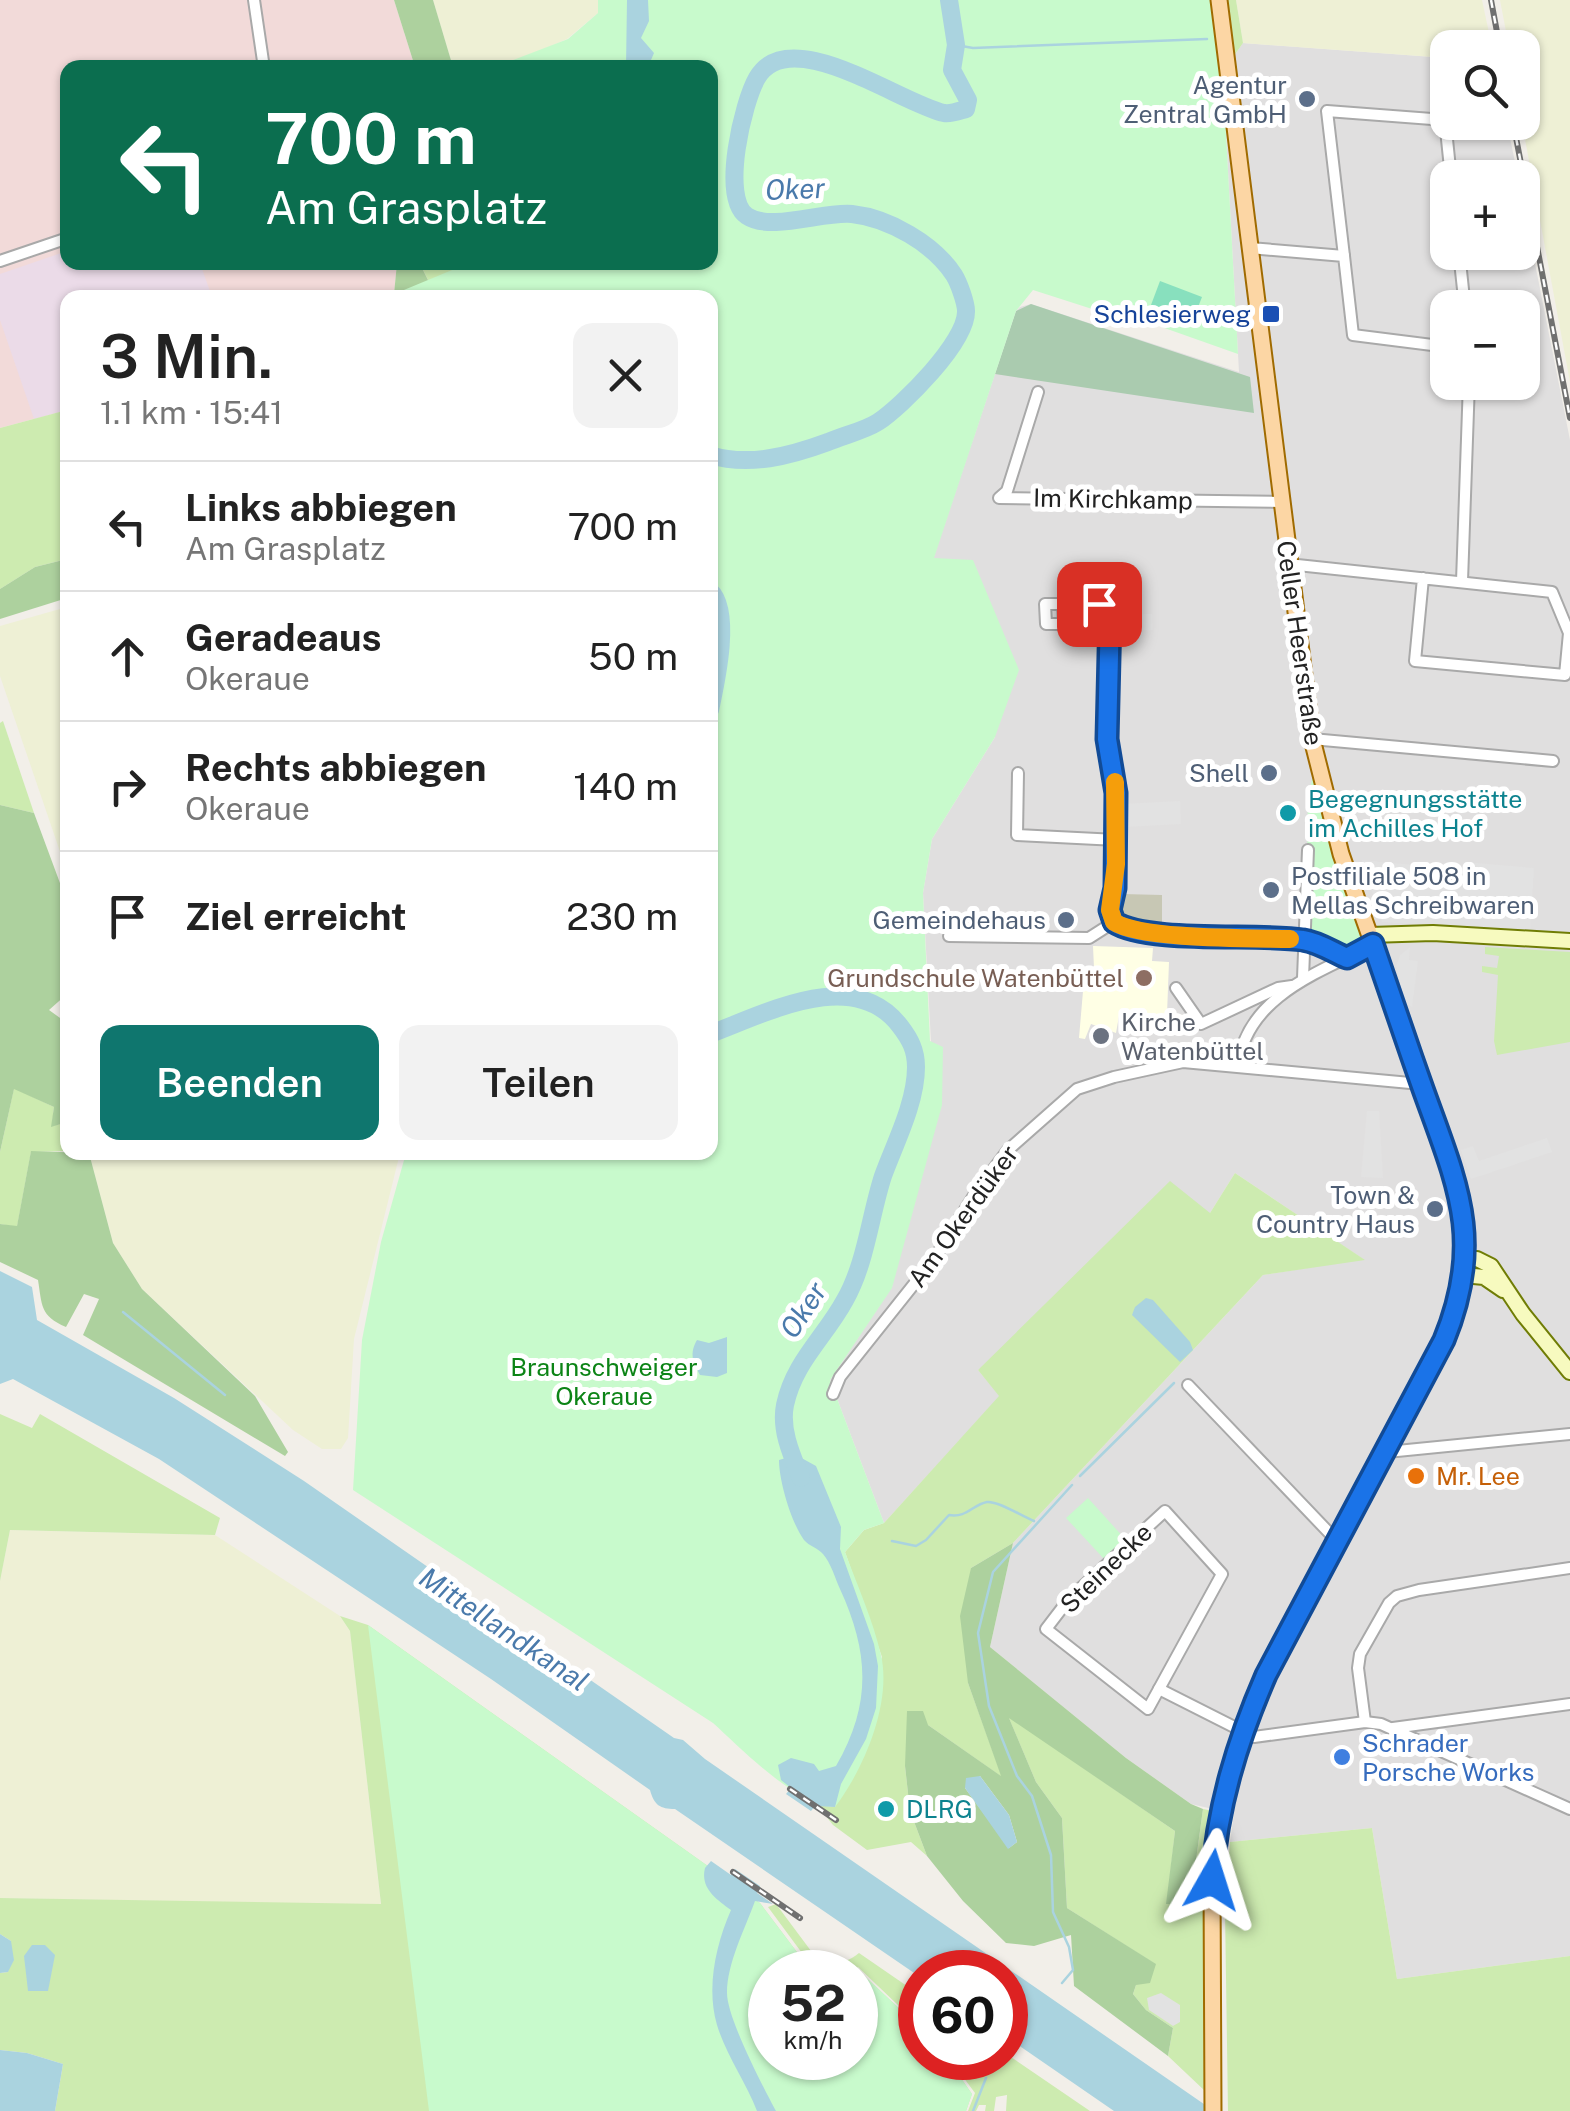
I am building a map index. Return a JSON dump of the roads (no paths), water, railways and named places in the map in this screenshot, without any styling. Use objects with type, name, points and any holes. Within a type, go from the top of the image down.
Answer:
[{"type":"main road","name":"Celler Heerstraße","points":[[1213,2111],[1214,1861],[1220,1810],[1241,1733],[1266,1675],[1444,1340],[1464,1267],[1460,1197],[1336,838],[1312,740],[1219,0]]},
{"type":"main road","points":[[1372,940],[1427,933],[1570,940]]},
{"type":"main road","points":[[1464,1267],[1510,1296],[1570,1372]]},
{"type":"street","points":[[254,0],[263,60]]},
{"type":"street","points":[[1430,345],[1353,335],[1327,111],[1444,120],[1449,160]]},
{"type":"street","points":[[0,260],[60,241]]},
{"type":"street","points":[[1250,248],[1344,256]]},
{"type":"street","name":"Im Kirchkamp","points":[[1038,392],[1008,491],[999,498],[1281,502]]},
{"type":"street","points":[[1462,580],[1468,400]]},
{"type":"street","points":[[1288,564],[1462,580],[1552,592],[1569,633],[1565,675],[1414,662],[1423,578]]},
{"type":"street","points":[[1064,604],[1099,604],[1110,614],[1107,739],[1116,793],[1110,910],[1114,922],[1122,928],[1158,932],[1306,940],[1347,958]]},
{"type":"street","points":[[1312,740],[1554,761]]},
{"type":"street","points":[[1018,773],[1017,835],[1116,840]]},
{"type":"street","points":[[1238,1066],[1240,1051],[1253,1023],[1263,1010],[1300,981],[1306,940],[1308,850]]},
{"type":"street","points":[[949,936],[1089,938],[1114,922]]},
{"type":"street","points":[[1176,988],[1201,1024],[1347,958],[1372,940]]},
{"type":"street","name":"Am Okerdüker","points":[[833,1394],[840,1377],[934,1259],[1008,1150],[1066,1098],[1094,1082],[1183,1062],[1421,1084]]},
{"type":"street","points":[[1188,1385],[1338,1541]]},
{"type":"street","points":[[1386,1452],[1570,1434]]},
{"type":"street","name":"Steinecke","points":[[1165,1511],[1222,1574],[1159,1689],[1148,1710],[1046,1630],[1069,1599],[1165,1511]]},
{"type":"street","points":[[1365,1722],[1358,1668],[1360,1654],[1388,1603],[1397,1596],[1570,1568]]},
{"type":"street","points":[[1159,1689],[1241,1733],[1263,1738],[1365,1722],[1394,1728],[1570,1809]]},
{"type":"street","points":[[1394,1728],[1570,1704]]},
{"type":"street","points":[[1432,1746],[1433,1722]]},
{"type":"water","points":[[627,0],[648,0],[649,21],[641,38],[654,53],[651,60],[626,60]]},
{"type":"water","name":"Mittellandkanal","points":[[0,1271],[32,1287],[37,1320],[174,1398],[304,1481],[981,1950],[898,1950],[898,1962],[675,1809],[658,1805],[650,1790],[491,1679],[159,1459],[13,1379],[0,1384]]},
{"type":"water","points":[[1146,1298],[1153,1300],[1190,1342],[1193,1350],[1180,1362],[1132,1315]]},
{"type":"water","points":[[727,1337],[727,1373],[717,1377],[700,1375],[693,1358],[697,1340],[709,1343]]},
{"type":"water","points":[[796,1455],[816,1466],[841,1527],[840,1549],[878,1666],[876,1708],[866,1739],[841,1784],[835,1807],[815,1806],[811,1811],[786,1794],[791,1788],[781,1780],[778,1765],[791,1758],[814,1764],[819,1771],[836,1766],[856,1721],[862,1678],[857,1635],[833,1571],[823,1554],[804,1540],[787,1501],[779,1460]]},
{"type":"water","points":[[980,1776],[1009,1815],[1017,1842],[1008,1849],[965,1788],[966,1778]]},
{"type":"water","points":[[711,1861],[731,1875],[735,1869],[760,1886],[757,1893],[773,1904],[755,1901],[733,1958],[727,1993],[748,2055],[748,2080],[760,2080],[776,2111],[757,2111],[717,2025],[712,1996],[714,1966],[731,1910],[707,1887],[705,1868]]},
{"type":"water","points":[[0,1934],[11,1941],[14,1960],[8,1972],[0,1973]]},
{"type":"water","points":[[32,1945],[45,1945],[55,1955],[48,1991],[28,1991],[24,1956]]},
{"type":"water","points":[[1028,1982],[1214,2111],[1114,2111],[1028,2052]]},
{"type":"water","points":[[0,2050],[63,2064],[55,2111],[0,2111]]},
{"type":"waterway","name":"Oker","points":[[718,457],[740,460],[784,455],[872,425],[917,388],[956,339],[966,311],[962,293],[954,275],[923,243],[881,221],[852,214],[783,222],[757,220],[739,206],[735,190],[737,149],[751,90],[772,63],[794,58],[819,62],[944,113],[966,109],[968,100],[952,70],[956,45],[949,0]]},
{"type":"waterway","points":[[956,45],[973,48],[1207,39]]},
{"type":"waterway","name":"Oker","points":[[718,605],[718,665]]},
{"type":"waterway","name":"Oker","points":[[718,1031],[808,1000],[834,996],[859,999],[881,1008],[900,1026],[915,1055],[913,1095],[883,1176],[858,1271],[789,1390],[785,1433],[801,1478]]},
{"type":"waterway","points":[[123,1312],[225,1395]]},
{"type":"waterway","points":[[1080,1476],[1174,1383]]},
{"type":"waterway","points":[[1062,1983],[1073,1970],[1069,1947],[1053,1912],[1051,1855],[1032,1796],[1017,1776],[989,1706],[978,1633],[993,1572],[1072,1485]]},
{"type":"waterway","points":[[892,1541],[916,1546],[949,1515],[960,1515],[987,1502],[1034,1521]]},
{"type":"waterway","points":[[973,2111],[985,2080]]},
{"type":"railway","points":[[1491,0],[1497,30]]},
{"type":"railway","points":[[1516,140],[1570,418]]},
{"type":"railway","points":[[790,1789],[836,1820]]},
{"type":"railway","points":[[733,1872],[800,1918]]},
{"type":"place","name":"Agentur Zentral GmbH","points":[[1307,99]]},
{"type":"place","name":"Schlesierweg","points":[[1271,314]]},
{"type":"place","name":"Shell","points":[[1269,773]]},
{"type":"place","name":"Begegnungsstätte im Achilles Hof","points":[[1288,813]]},
{"type":"place","name":"Postfiliale 508 in Mellas Schreibwaren","points":[[1271,890]]},
{"type":"place","name":"Gemeindehaus","points":[[1066,920]]},
{"type":"place","name":"Grundschule Watenbüttel","points":[[1144,978]]},
{"type":"place","name":"Kirche Watenbüttel","points":[[1101,1036]]},
{"type":"place","name":"Town & Country Haus","points":[[1435,1209]]},
{"type":"place","name":"Mr. Lee","points":[[1416,1476]]},
{"type":"place","name":"Schrader Porsche Works","points":[[1342,1757]]},
{"type":"place","name":"DLRG","points":[[886,1809]]},
{"type":"park label","name":"Braunschweiger Okeraue","points":[[604,1382]]}]
